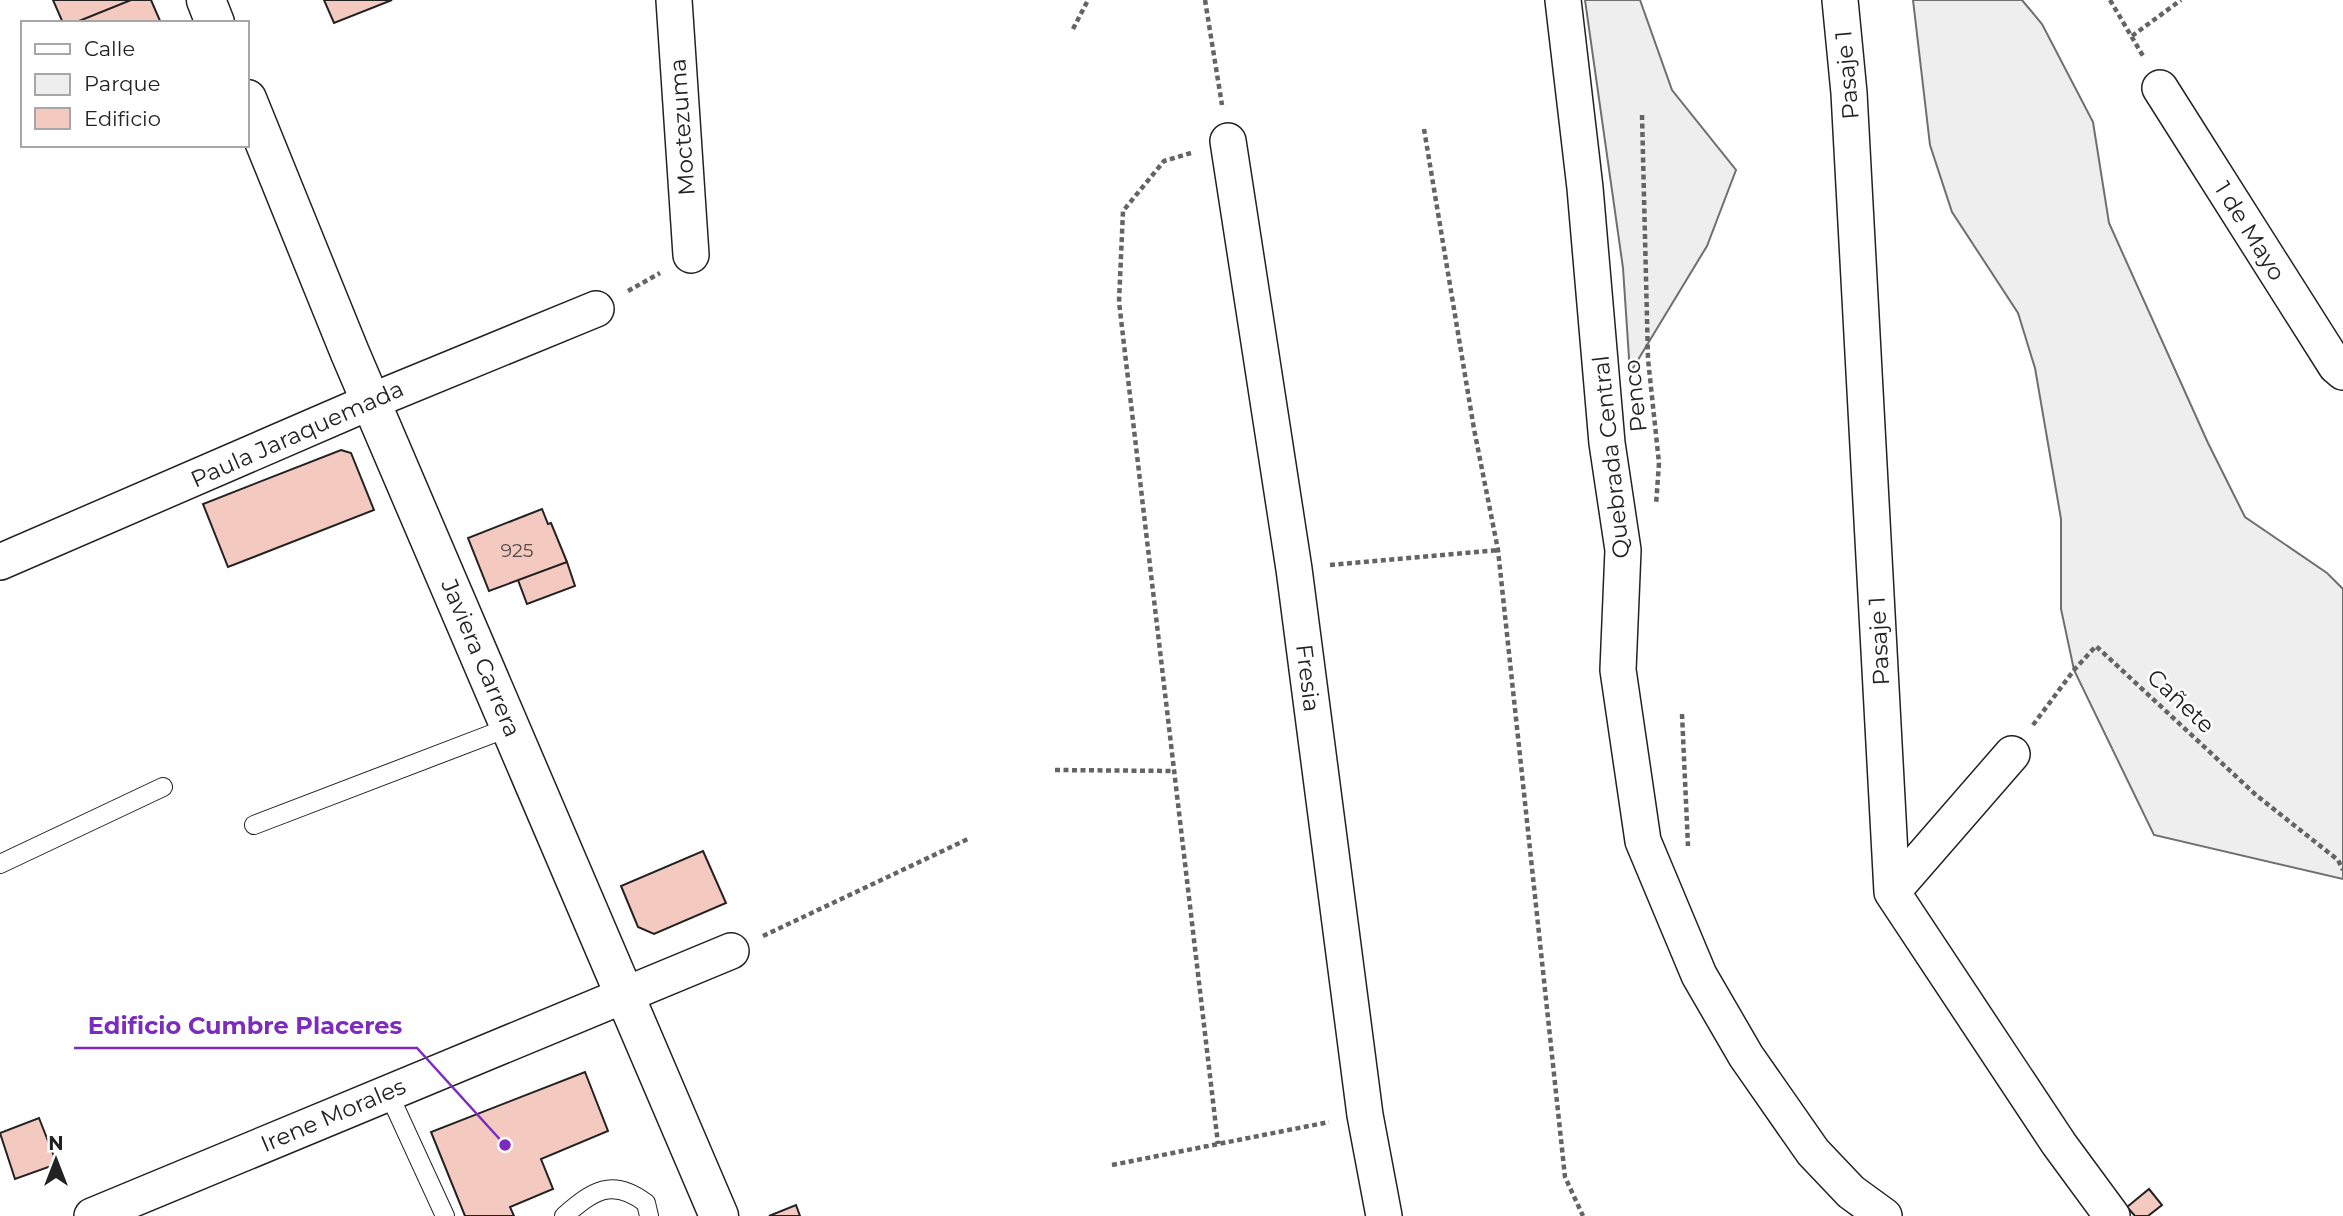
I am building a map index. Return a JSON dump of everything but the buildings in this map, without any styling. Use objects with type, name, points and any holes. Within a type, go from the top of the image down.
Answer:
[{"type":"street","points":[[206,0],[214,21]]},
{"type":"street","name":"Moctezuma","points":[[674,0],[691,255]]},
{"type":"street","name":"Quebrada Central","points":[[1563,0],[1585,188],[1607,443],[1623,551],[1618,670],[1643,841],[1699,975],[1746,1056],[1813,1152],[1851,1192],[1884,1216]]},
{"type":"street","name":"Pasaje 1","points":[[1840,0],[1849,93],[1892,892]]},
{"type":"street","name":"1 de Mayo","points":[[2160,88],[2336,366],[2343,372]]},
{"type":"street","name":"Javiera Carrera","points":[[248,101],[372,401],[719,1216]]},
{"type":"street","name":"Fresia","points":[[1228,141],[1294,569],[1364,1115],[1384,1216]]},
{"type":"street","name":"Paula Jaraquemada","points":[[0,562],[372,401],[596,309]]},
{"type":"street","points":[[2012,754],[1892,892],[2059,1144],[2112,1216]]},
{"type":"street","name":"Irene Morales","points":[[92,1216],[731,951]]},
{"type":"lane","points":[[254,825],[510,727]]},
{"type":"lane","points":[[0,864],[163,787]]},
{"type":"lane","points":[[388,1092],[445,1216]]},
{"type":"lane","points":[[564,1216],[587,1196],[609,1188],[631,1191],[646,1203],[649,1216]]},
{"type":"path","points":[[1073,29],[1088,0]]},
{"type":"path","points":[[1205,0],[1228,141],[1164,162],[1123,211],[1119,302],[1218,1144]]},
{"type":"path","points":[[2110,0],[2160,88]]},
{"type":"path","points":[[2132,36],[2181,0]]},
{"type":"path","name":"Penco","points":[[1642,115],[1648,359],[1659,463],[1655,509]]},
{"type":"path","points":[[1423,129],[1474,429],[1498,551],[1566,1177],[1583,1216]]},
{"type":"path","points":[[596,309],[691,255]]},
{"type":"path","points":[[1294,569],[1498,551]]},
{"type":"path","name":"Cañete","points":[[2012,754],[2074,670],[2096,646],[2256,795],[2338,860],[2343,870]]},
{"type":"path","points":[[1682,714],[1686,834],[1690,855]]},
{"type":"path","points":[[1055,770],[1174,771]]},
{"type":"path","points":[[731,951],[970,838]]},
{"type":"path","points":[[1112,1165],[1364,1115]]},
{"type":"green space","points":[[1585,0],[1640,0],[1672,90],[1736,170],[1707,246],[1630,373],[1623,268]]},
{"type":"green space","points":[[1913,0],[2022,0],[2042,24],[2093,122],[2109,223],[2208,443],[2245,517],[2327,573],[2343,589],[2343,879],[2154,835],[2074,670],[2061,609],[2061,519],[2035,368],[2018,313],[1952,212],[1930,145]]},
{"type":"place","name":"Edificio Cumbre Placeres","points":[[505,1145]]}]
